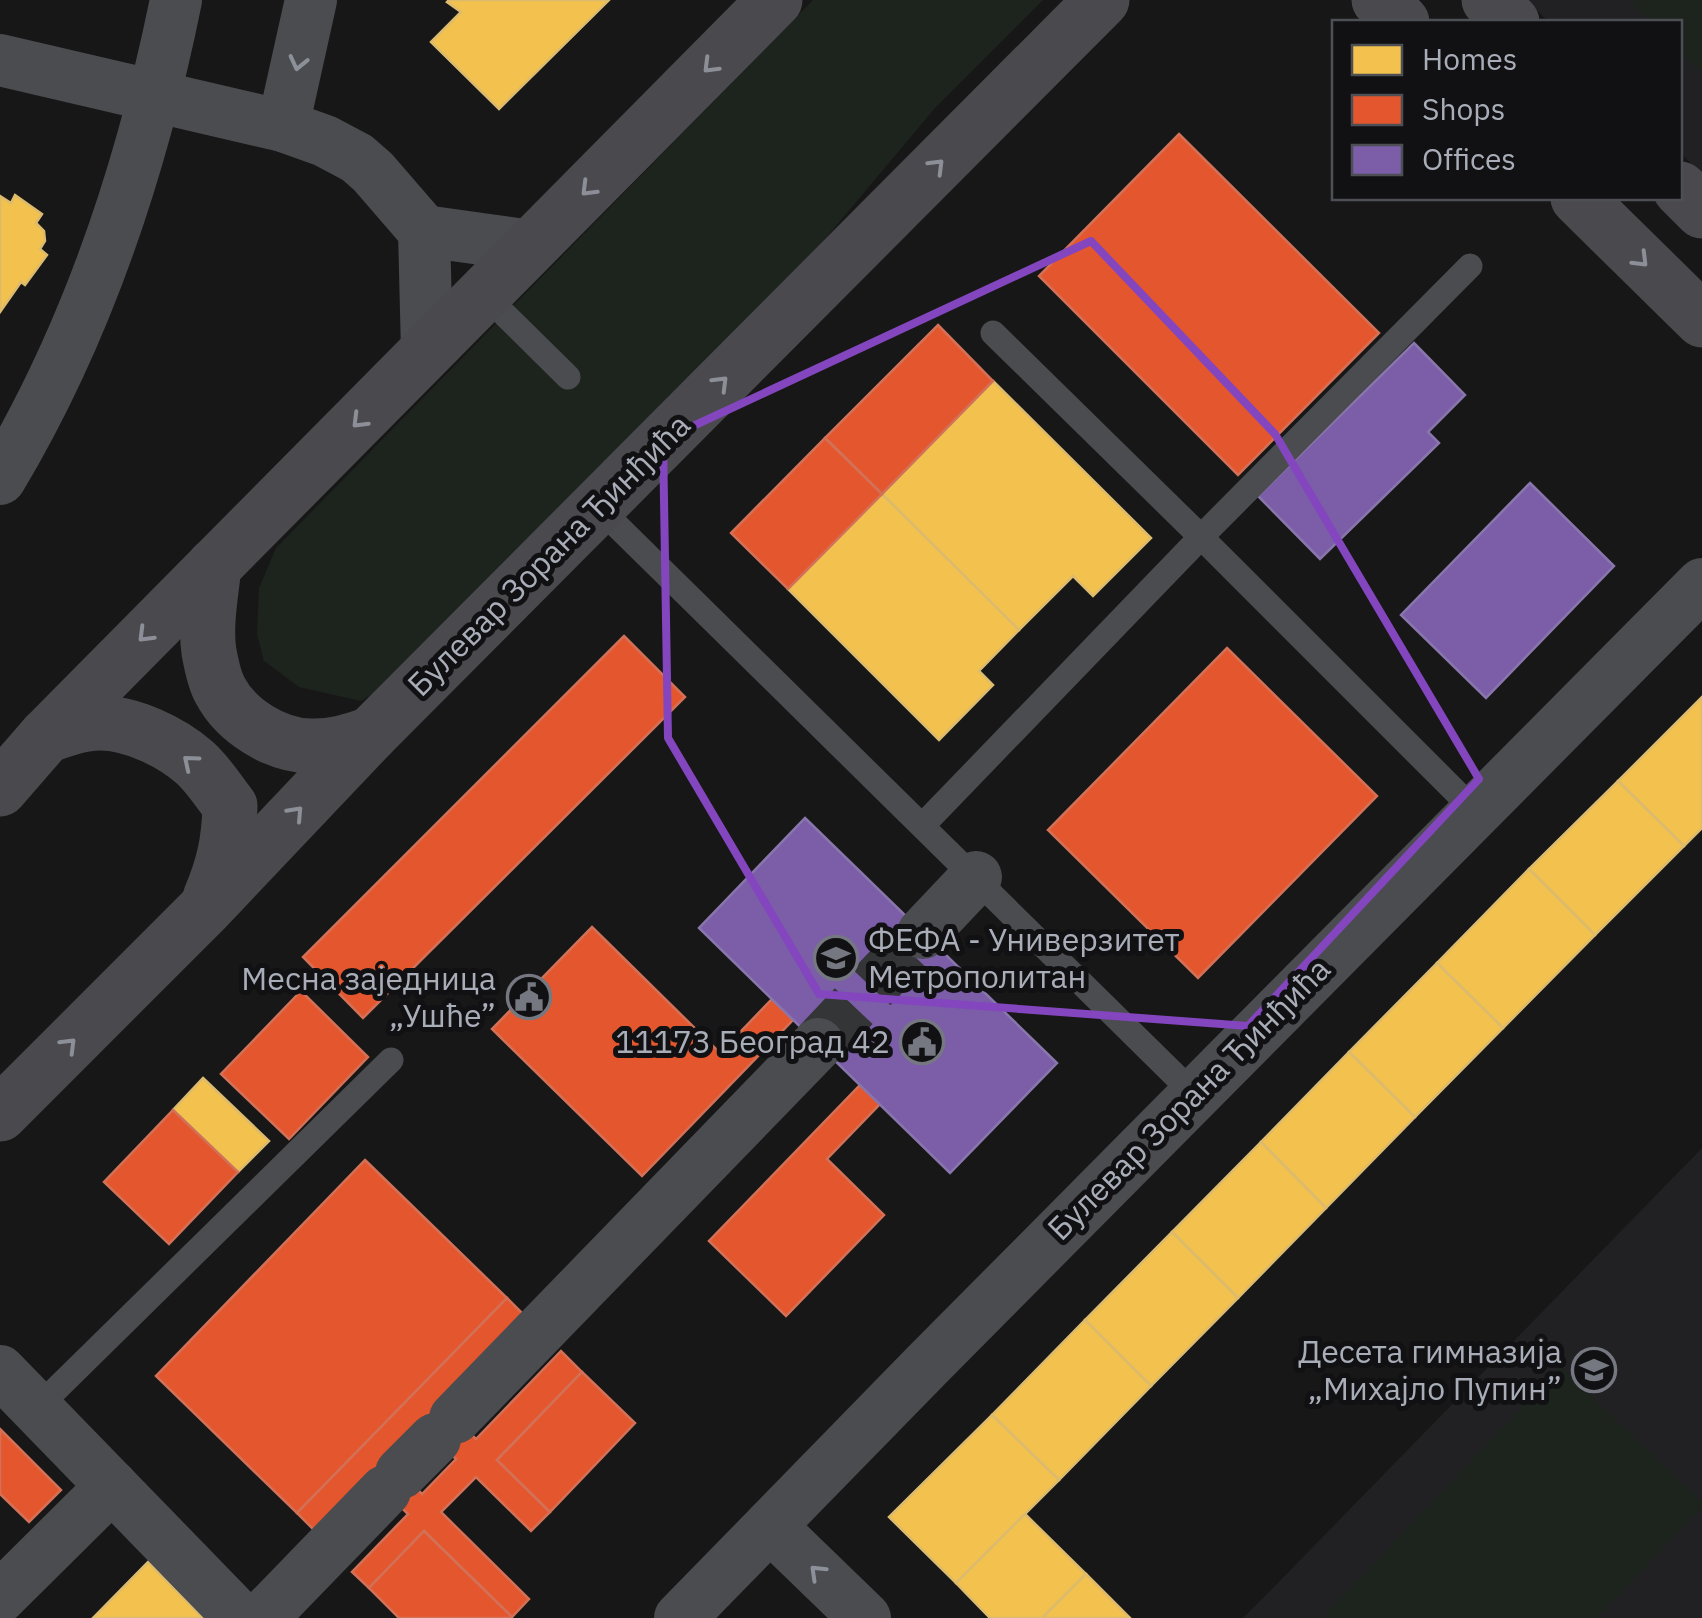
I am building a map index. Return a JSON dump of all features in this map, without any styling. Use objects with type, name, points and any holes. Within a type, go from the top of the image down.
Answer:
[{"type":"street","points":[[0,479],[60,366],[95,288],[155,97],[176,0]]},
{"type":"street","points":[[283,126],[311,0]]},
{"type":"street","points":[[0,789],[46,736],[775,0]]},
{"type":"street","name":"Булевар Зорана Ђинђића","points":[[0,1114],[205,910],[371,734],[1102,0]]},
{"type":"street","points":[[1380,0],[1400,20]]},
{"type":"street","points":[[1490,0],[1510,20]]},
{"type":"street","points":[[0,60],[283,126],[325,141],[356,158],[424,231],[427,351]]},
{"type":"street","points":[[1682,191],[1702,212]]},
{"type":"street","points":[[1580,200],[1702,320]]},
{"type":"street","points":[[424,231],[532,246]]},
{"type":"street","points":[[214,566],[209,652],[219,689],[243,719],[285,742],[310,746],[341,744],[371,734]]},
{"type":"street","name":"Булевар Зорана Ђинђића","points":[[680,1618],[1702,584]]},
{"type":"street","points":[[46,736],[70,727],[100,723],[124,726],[160,739],[196,763],[230,806],[223,868],[205,910]]},
{"type":"street","points":[[923,933],[976,877]]},
{"type":"street","points":[[262,1618],[818,1044]]},
{"type":"street","points":[[0,1370],[240,1618]]},
{"type":"street","points":[[0,1597],[112,1486]]},
{"type":"street","points":[[770,1526],[865,1618]]},
{"type":"lane","points":[[922,825],[1470,266]]},
{"type":"lane","points":[[484,294],[568,376]]},
{"type":"lane","points":[[993,333],[1475,810]]},
{"type":"lane","points":[[598,506],[1194,1094]]},
{"type":"lane","points":[[36,1408],[391,1060]]},
{"type":"highlighted area","points":[[1091,241],[1275,434],[1479,779],[1248,1026],[819,994],[668,738],[663,440]]},
{"type":"shaded area","points":[[813,0],[1043,0],[935,108],[778,295],[426,660],[361,701],[299,687],[264,661],[257,634],[259,588],[276,548]]},
{"type":"shaded area","points":[[1526,0],[1702,0],[1702,175],[1682,154],[1682,20],[1547,20]]},
{"type":"shaded area","points":[[1628,0],[1702,0],[1702,73],[1682,53],[1682,20],[1649,20]]},
{"type":"shaded area","name":"Десета гимназија „Михајло Пупин”","points":[[1702,1148],[1702,1618],[1243,1618],[1269,1592]]},
{"type":"shaded area","points":[[1560,1367],[1702,1502],[1702,1507],[1597,1618],[1322,1618]]},
{"type":"building: Homes","points":[[449,0],[609,0],[499,109],[431,42],[461,12]]},
{"type":"building: Homes","points":[[15,195],[42,214],[36,223],[44,231],[45,241],[40,249],[47,255],[0,312],[0,196],[11,203]]},
{"type":"building: Homes","points":[[993,381],[1151,538],[1093,596],[1073,576],[1019,630],[882,494]]},
{"type":"building: Homes","points":[[882,494],[1019,630],[979,671],[993,685],[939,740],[788,589]]},
{"type":"building: Homes","points":[[1702,697],[1702,828],[1684,846],[1618,781]]},
{"type":"building: Homes","points":[[1618,781],[1684,846],[1595,935],[1529,869]]},
{"type":"building: Homes","points":[[1529,869],[1595,935],[1503,1028],[1437,963]]},
{"type":"building: Homes","points":[[1437,963],[1503,1028],[1415,1117],[1349,1052]]},
{"type":"building: Homes","points":[[1349,1052],[1415,1117],[1326,1208],[1261,1142]]},
{"type":"building: Homes","points":[[203,1078],[269,1141],[238,1172],[173,1110]]},
{"type":"building: Homes","points":[[1261,1142],[1326,1208],[1238,1298],[1172,1232]]},
{"type":"building: Homes","points":[[1172,1232],[1238,1298],[1151,1386],[1085,1320]]},
{"type":"building: Homes","points":[[1085,1320],[1151,1386],[1059,1480],[992,1415]]},
{"type":"building: Homes","points":[[992,1415],[1059,1480],[956,1583],[889,1517]]},
{"type":"building: Homes","points":[[1025,1514],[1086,1574],[1042,1618],[990,1618],[956,1583]]},
{"type":"building: Homes","points":[[148,1562],[203,1618],[93,1618]]},
{"type":"building: Homes","points":[[1086,1574],[1130,1618],[1042,1618]]},
{"type":"building: Shops","points":[[1179,134],[1379,333],[1238,475],[1039,276]]},
{"type":"building: Shops","points":[[938,325],[993,381],[882,494],[825,438]]},
{"type":"building: Shops","points":[[825,438],[882,494],[788,589],[731,533]]},
{"type":"building: Shops","points":[[624,636],[685,697],[363,1018],[303,957]]},
{"type":"building: Shops","points":[[1227,648],[1377,796],[1198,978],[1048,830]]},
{"type":"building: Shops","points":[[592,927],[720,1053],[772,999],[793,1020],[642,1176],[492,1029]]},
{"type":"building: Shops","points":[[301,991],[368,1057],[289,1139],[221,1074]]},
{"type":"building: Shops","points":[[860,1085],[880,1104],[827,1159],[884,1215],[786,1316],[709,1241]]},
{"type":"building: Shops","points":[[173,1110],[238,1172],[169,1244],[104,1182]]},
{"type":"building: Shops","points":[[365,1160],[507,1298],[297,1513],[156,1376]]},
{"type":"building: Shops","points":[[507,1298],[528,1319],[443,1407],[476,1439],[561,1351],[582,1372],[497,1460],[550,1512],[531,1531],[476,1477],[441,1512],[529,1599],[512,1617],[424,1531],[369,1588],[352,1572],[408,1514],[373,1480],[319,1535],[297,1513]],"holes":[[[423,1427],[456,1459],[422,1494],[389,1462]]]},
{"type":"building: Shops","points":[[582,1372],[635,1423],[550,1512],[497,1460]]},
{"type":"building: Shops","points":[[0,1429],[61,1490],[29,1522],[0,1494]]},
{"type":"building: Shops","points":[[424,1531],[512,1617],[399,1618],[369,1588]]},
{"type":"building: Offices","points":[[1414,343],[1465,395],[1428,432],[1439,443],[1320,559],[1258,496]]},
{"type":"building: Offices","points":[[1530,483],[1614,566],[1486,698],[1401,615]]},
{"type":"building: Offices","points":[[805,818],[1057,1063],[950,1173],[699,928]]},
{"type":"tunnel","points":[[818,1044],[923,933]]},
{"type":"place","name":"ФЕФА - Универзитет Метрополитан","points":[[836,958]]},
{"type":"place","name":"Месна заједница „Ушће”","points":[[529,997]]},
{"type":"place","name":"11173 Београд 42","points":[[922,1042]]},
{"type":"place","name":"Десета гимназија „Михајло Пупин”","points":[[1594,1370]]}]
